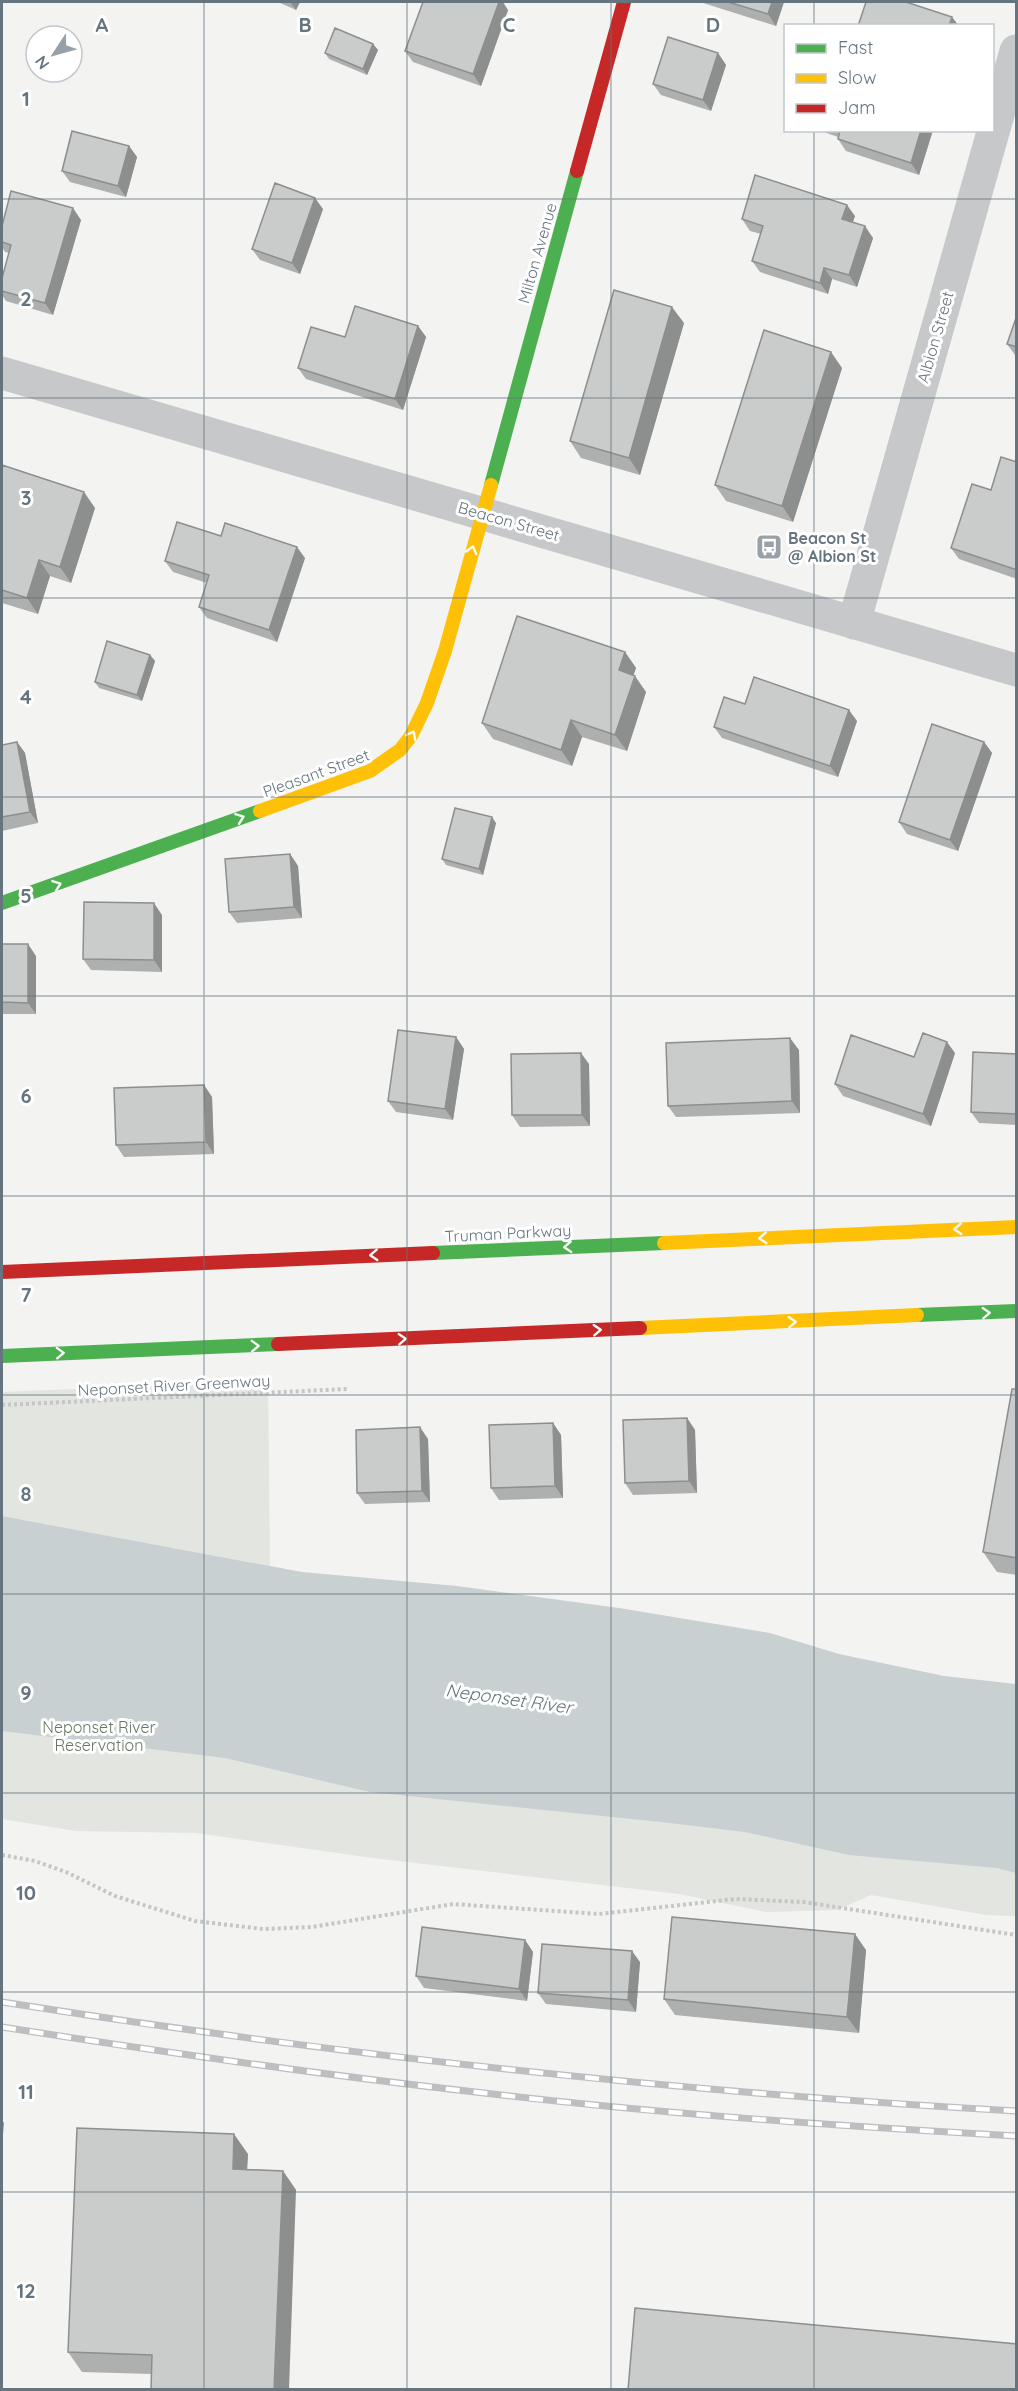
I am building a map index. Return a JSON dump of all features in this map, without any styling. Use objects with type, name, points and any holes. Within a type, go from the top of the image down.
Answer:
[{"type":"main road","name":"Milton Avenue","points":[[482,513],[624,2]]},
{"type":"main road","name":"Pleasant Street","points":[[2,903],[370,771],[394,756],[414,733],[446,651],[482,513]]},
{"type":"main road","name":"Truman Parkway","points":[[2,1272],[1017,1227]]},
{"type":"main road","points":[[2,1356],[1017,1311]]},
{"type":"street","name":"Albion Street","points":[[994,132],[1017,51]]},
{"type":"street","name":"Albion Street","points":[[854,623],[994,132]]},
{"type":"street","name":"Beacon Street","points":[[2,373],[1017,670]]},
{"type":"path","name":"Neponset River Greenway","points":[[2,1405],[348,1389]]},
{"type":"path","points":[[2,1855],[35,1861],[66,1872],[116,1896],[195,1921],[263,1929],[312,1928],[453,1904],[599,1914],[735,1899],[804,1902],[1017,1935]]},
{"type":"green space","points":[[268,1381],[270,1566],[2,1516],[2,1392]]},
{"type":"green space","name":"Neponset River Reservation","points":[[2,1624],[1016,1775],[1016,1916],[986,1915],[871,1895],[837,1910],[766,1912],[679,1894],[373,1858],[196,1833],[76,1831],[2,1819]]},
{"type":"water","name":"Neponset River","points":[[2,1516],[302,1572],[457,1586],[619,1608],[770,1633],[839,1654],[944,1676],[1016,1684],[1016,1873],[997,1868],[849,1855],[745,1832],[370,1792],[225,1758],[2,1731]]},
{"type":"building","points":[[423,2],[499,2],[473,74],[405,51]]},
{"type":"building","points":[[728,2],[772,2],[768,14]]},
{"type":"building","points":[[866,2],[906,2],[952,17],[950,24],[859,24]]},
{"type":"building","points":[[335,28],[373,44],[363,69],[325,53]]},
{"type":"building","points":[[668,37],[718,53],[703,100],[653,84]]},
{"type":"building","points":[[72,131],[129,146],[118,186],[62,171]]},
{"type":"building","points":[[840,132],[920,132],[911,163],[838,139]]},
{"type":"building","points":[[755,175],[847,205],[842,219],[865,226],[849,275],[824,268],[820,283],[752,261],[763,226],[742,219]]},
{"type":"building","points":[[275,183],[315,198],[292,263],[252,249]]},
{"type":"building","points":[[11,191],[73,208],[45,303],[2,291],[2,278],[11,245],[2,242],[2,226]]},
{"type":"building","points":[[614,290],[672,307],[629,458],[570,441]]},
{"type":"building","points":[[355,306],[418,326],[395,399],[298,368],[311,327],[345,337]]},
{"type":"building","points":[[1017,315],[1017,347],[1007,344]]},
{"type":"building","points":[[764,330],[831,352],[782,506],[715,485]]},
{"type":"building","points":[[1001,457],[1017,462],[1017,570],[951,548],[972,484],[991,490]]},
{"type":"building","points":[[2,465],[84,492],[60,567],[39,560],[27,598],[2,590]]},
{"type":"building","points":[[177,522],[221,536],[225,523],[297,547],[269,630],[199,607],[209,575],[165,561]]},
{"type":"building","points":[[517,616],[625,652],[619,670],[635,676],[615,735],[571,720],[561,750],[482,723]]},
{"type":"building","points":[[107,641],[150,655],[137,695],[95,682]]},
{"type":"building","points":[[754,677],[849,710],[830,766],[714,727],[724,697],[745,704]]},
{"type":"building","points":[[932,724],[984,742],[950,840],[899,822]]},
{"type":"building","points":[[17,742],[30,812],[2,817],[2,745]]},
{"type":"building","points":[[455,808],[492,817],[479,869],[442,859]]},
{"type":"building","points":[[290,854],[294,907],[229,912],[225,859]]},
{"type":"building","points":[[84,902],[154,903],[154,960],[83,959]]},
{"type":"building","points":[[2,944],[28,944],[28,1003],[2,1002]]},
{"type":"building","points":[[398,1030],[456,1037],[445,1109],[388,1101]]},
{"type":"building","points":[[923,1033],[947,1042],[923,1114],[835,1084],[851,1035],[914,1057]]},
{"type":"building","points":[[790,1038],[792,1101],[668,1106],[666,1043]]},
{"type":"building","points":[[973,1052],[1017,1054],[1017,1114],[971,1112]]},
{"type":"building","points":[[581,1053],[582,1115],[512,1115],[511,1054]]},
{"type":"building","points":[[204,1085],[206,1142],[116,1145],[114,1088]]},
{"type":"building","points":[[1012,1389],[1017,1389],[1017,1558],[983,1552]]},
{"type":"building","points":[[687,1418],[689,1481],[625,1483],[623,1420]]},
{"type":"building","points":[[553,1423],[555,1486],[491,1488],[489,1425]]},
{"type":"building","points":[[420,1427],[422,1491],[357,1493],[356,1430]]},
{"type":"building","points":[[672,1917],[855,1934],[847,2017],[664,1999]]},
{"type":"building","points":[[422,1927],[525,1940],[519,1989],[416,1976]]},
{"type":"building","points":[[542,1944],[632,1951],[628,2000],[538,1993]]},
{"type":"building","points":[[77,2128],[234,2134],[233,2169],[283,2171],[274,2390],[151,2390],[152,2355],[68,2352]]},
{"type":"building","points":[[635,2308],[1017,2344],[1017,2390],[628,2390]]},
{"type":"railway","points":[[2,2002],[254,2039],[508,2069],[761,2093],[1016,2111]]},
{"type":"railway","points":[[2,2027],[303,2071],[550,2100],[750,2119],[1016,2136]]},
{"type":"traffic: fast","points":[[491,485],[577,171]]},
{"type":"traffic: fast","points":[[2,903],[260,811]]},
{"type":"traffic: fast","points":[[433,1253],[664,1243]]},
{"type":"traffic: fast","points":[[917,1315],[1016,1311]]},
{"type":"traffic: fast","points":[[2,1356],[278,1344]]},
{"type":"traffic: slow","points":[[260,811],[370,771],[400,750],[411,736],[427,703],[445,651],[491,485]]},
{"type":"traffic: slow","points":[[664,1243],[1016,1227]]},
{"type":"traffic: slow","points":[[640,1328],[917,1315]]},
{"type":"traffic: jam","points":[[577,171],[624,2]]},
{"type":"traffic: jam","points":[[2,1272],[433,1253]]},
{"type":"traffic: jam","points":[[278,1344],[640,1328]]},
{"type":"place","name":"Beacon St @ Albion St","points":[[769,547]]}]
